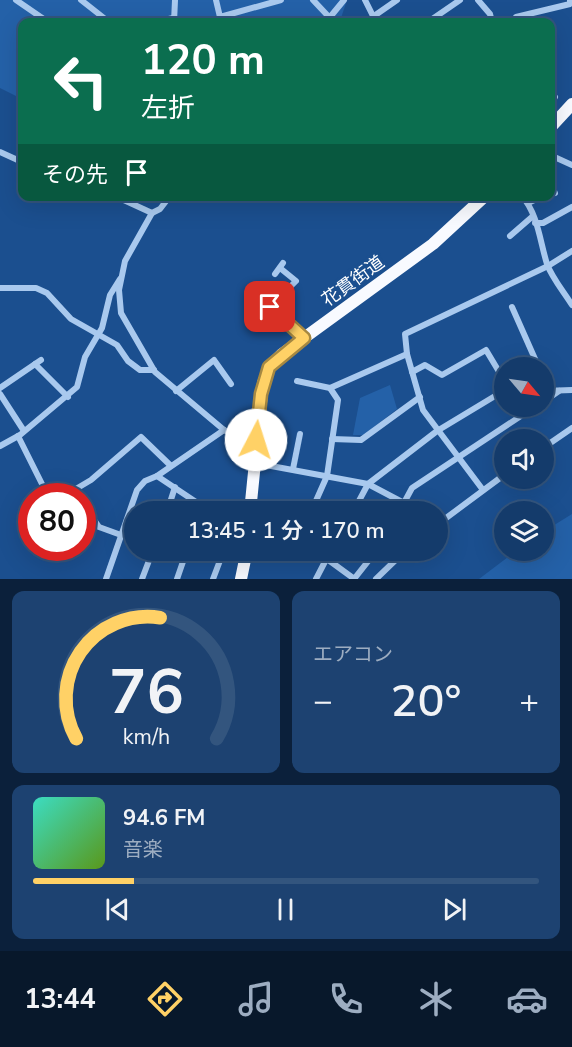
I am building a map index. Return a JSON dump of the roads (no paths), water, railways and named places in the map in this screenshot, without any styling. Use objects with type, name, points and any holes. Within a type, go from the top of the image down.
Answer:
[{"type":"highway","points":[[555,123],[572,104]]},
{"type":"highway","name":"花貫街道","points":[[251,501],[261,394],[269,367],[304,338],[433,244],[480,201]]},
{"type":"highway","points":[[241,579],[245,561]]},
{"type":"street","points":[[16,0],[42,18]]},
{"type":"street","points":[[81,0],[104,18]]},
{"type":"street","points":[[173,18],[175,0]]},
{"type":"street","points":[[216,0],[220,17],[281,0]]},
{"type":"street","points":[[313,0],[326,18]]},
{"type":"street","points":[[330,18],[344,0]]},
{"type":"street","points":[[365,0],[374,18]]},
{"type":"street","points":[[376,18],[397,0]]},
{"type":"street","points":[[434,18],[460,0]]},
{"type":"street","points":[[478,0],[491,18]]},
{"type":"street","points":[[516,18],[570,4],[570,0]]},
{"type":"street","points":[[0,152],[18,160]]},
{"type":"street","points":[[555,157],[572,165]]},
{"type":"street","points":[[126,201],[152,213]]},
{"type":"street","points":[[166,201],[160,209],[152,213],[130,249],[121,279],[119,298],[122,313],[154,370],[176,391],[224,430],[240,438],[256,440]]},
{"type":"street","points":[[531,201],[533,216],[548,266],[571,302]]},
{"type":"street","points":[[535,223],[543,223],[572,207]]},
{"type":"street","points":[[510,236],[533,216]]},
{"type":"street","points":[[483,490],[423,410],[407,354],[405,334],[548,266],[572,251]]},
{"type":"street","points":[[275,274],[281,265],[296,280],[270,307],[304,338]]},
{"type":"street","points":[[0,446],[18,436],[68,397],[77,387],[86,357],[99,334],[110,295],[121,279]]},
{"type":"street","points":[[0,288],[36,288],[53,298],[72,319],[117,345],[128,361],[140,370],[154,370]]},
{"type":"street","points":[[513,307],[534,357]]},
{"type":"street","points":[[412,372],[425,365],[442,375],[486,350],[494,363]]},
{"type":"street","points":[[297,381],[330,388],[407,354]]},
{"type":"street","points":[[0,388],[41,360]]},
{"type":"street","points":[[176,391],[214,360],[231,384]]},
{"type":"street","points":[[34,364],[68,397]]},
{"type":"street","points":[[316,501],[327,476],[338,400],[330,388]]},
{"type":"street","points":[[554,390],[572,390]]},
{"type":"street","points":[[554,394],[559,390]]},
{"type":"street","points":[[0,394],[24,431]]},
{"type":"street","points":[[359,501],[368,484],[437,431],[494,397]]},
{"type":"street","points":[[332,439],[362,440],[420,398]]},
{"type":"street","points":[[405,501],[412,488],[520,417]]},
{"type":"street","points":[[554,440],[572,428]]},
{"type":"street","points":[[106,579],[138,488],[170,465],[178,464],[224,430]]},
{"type":"street","points":[[293,469],[300,434]]},
{"type":"street","points":[[18,436],[42,483]]},
{"type":"street","points":[[88,483],[141,437],[170,465]]},
{"type":"street","points":[[254,463],[368,484],[400,501]]},
{"type":"street","points":[[157,476],[192,501]]},
{"type":"street","points":[[448,516],[494,482]]},
{"type":"street","points":[[171,501],[175,488]]},
{"type":"street","points":[[96,523],[99,527],[121,535]]},
{"type":"street","points":[[142,579],[149,561]]},
{"type":"street","points":[[177,579],[183,561]]},
{"type":"street","points":[[213,579],[220,561]]},
{"type":"street","points":[[316,579],[326,561]]},
{"type":"street","points":[[330,561],[353,579],[368,561]]},
{"type":"street","points":[[376,579],[395,561]]}]
